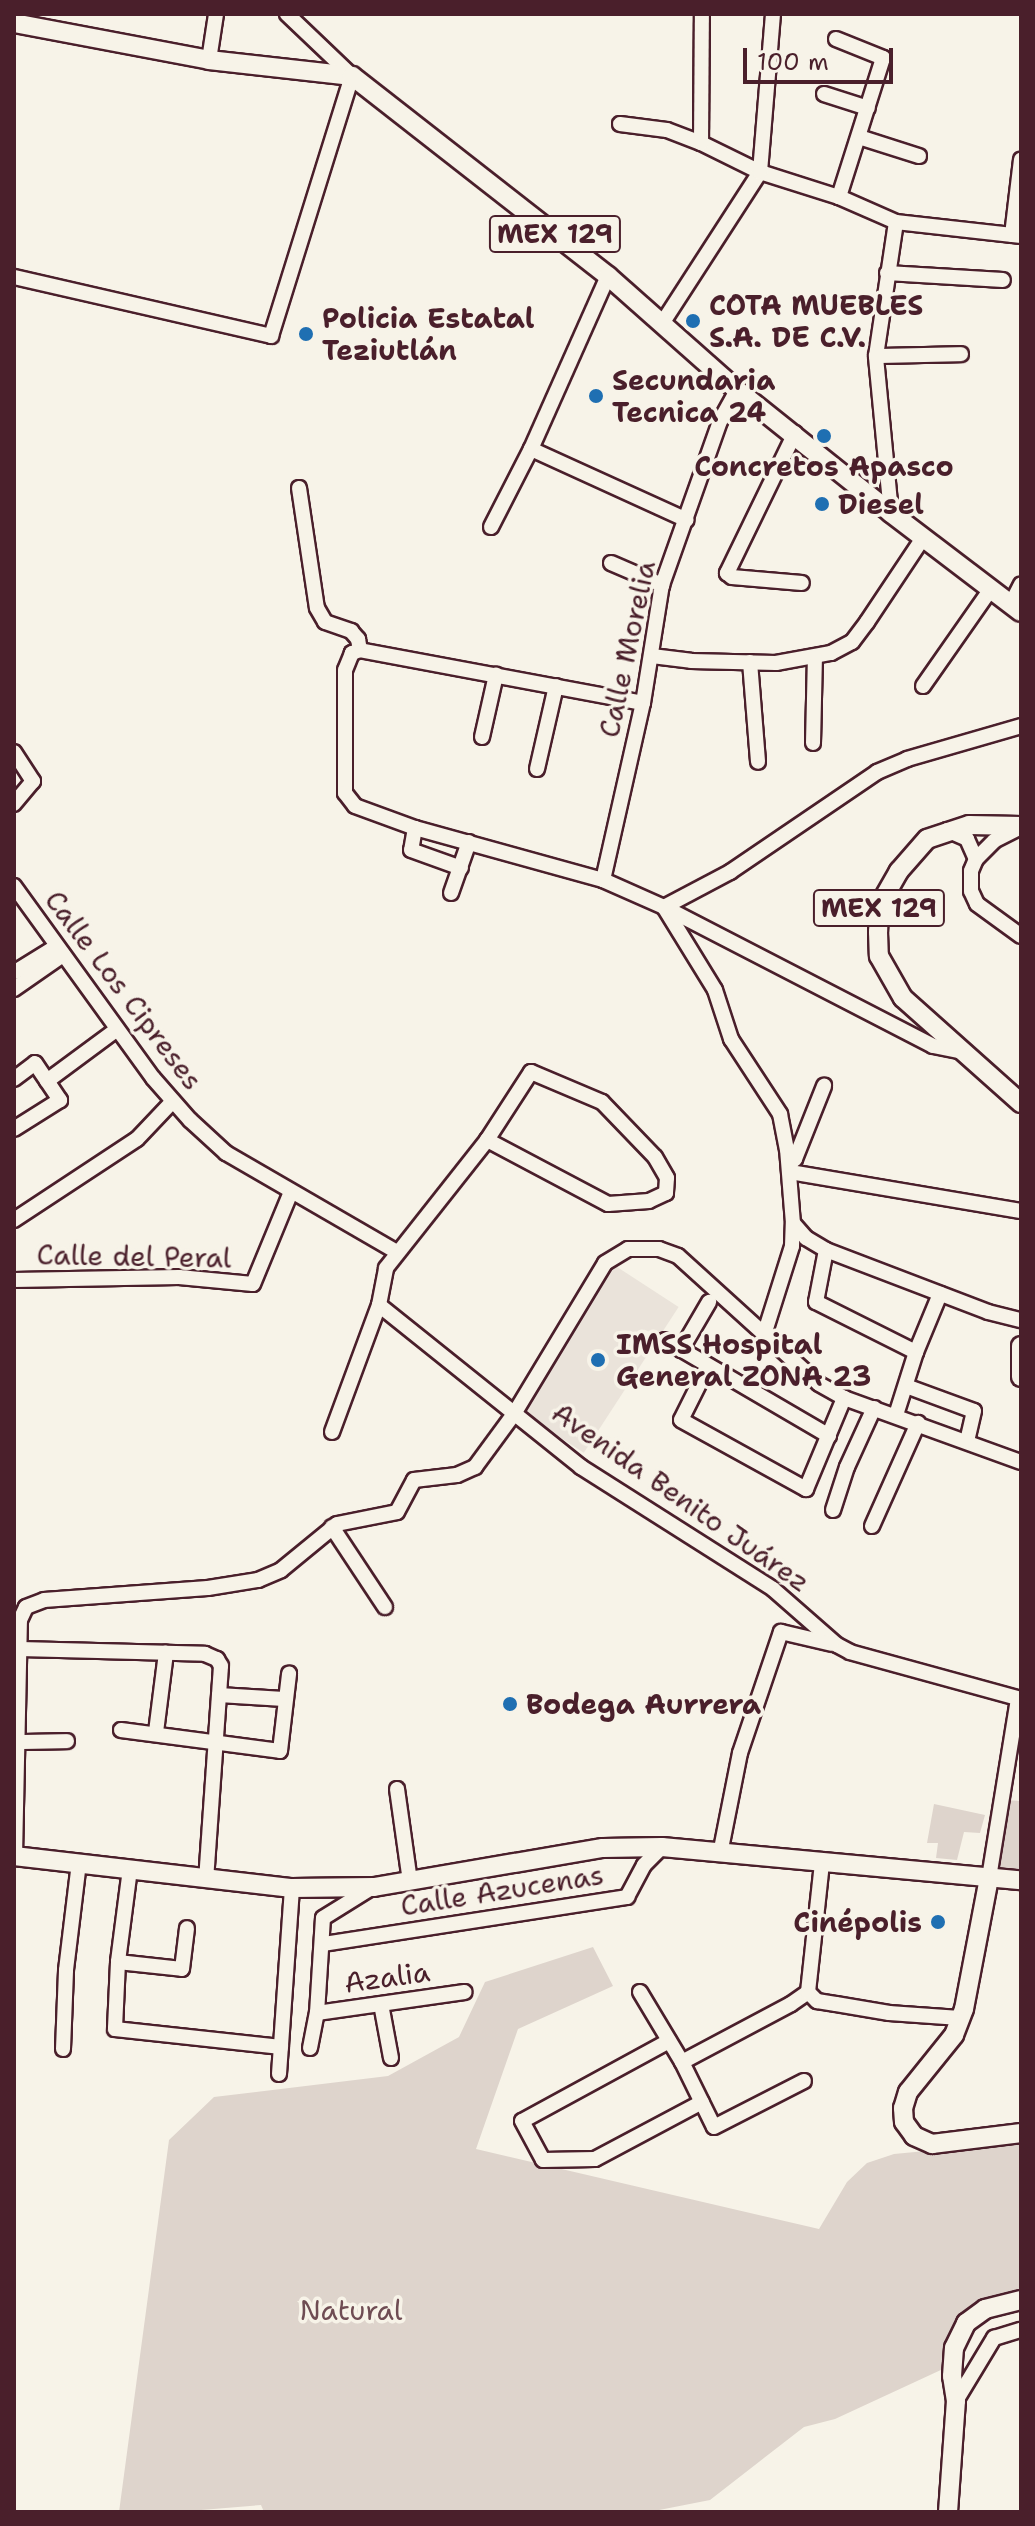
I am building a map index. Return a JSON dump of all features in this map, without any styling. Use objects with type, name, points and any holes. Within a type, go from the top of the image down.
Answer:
[{"type":"main road","points":[[14,23],[209,60],[352,76]]},
{"type":"main road","name":"MEX 129","points":[[352,76],[608,276],[737,390],[1016,608]]},
{"type":"main road","name":"MEX 129","points":[[1021,826],[969,825],[927,839],[908,860],[879,906],[879,956],[903,998],[1021,1103]]},
{"type":"main road","points":[[1021,1346],[1021,1377]]},
{"type":"main road","points":[[14,1856],[292,1888],[374,1887],[603,1848],[662,1847],[1021,1880]]},
{"type":"main road","points":[[989,1878],[960,2018],[954,2035],[937,2061],[908,2092],[903,2108],[904,2122],[914,2136],[932,2144],[1021,2133]]},
{"type":"main road","points":[[948,2512],[956,2401],[952,2376],[954,2348],[966,2323],[985,2309],[1021,2300]]},
{"type":"street","points":[[209,60],[216,14]]},
{"type":"street","points":[[14,277],[271,336],[352,76],[287,14]]},
{"type":"street","points":[[701,143],[702,14]]},
{"type":"street","points":[[663,322],[760,172],[773,14]]},
{"type":"street","points":[[836,39],[883,58],[839,197]]},
{"type":"street","points":[[824,94],[868,108]]},
{"type":"street","points":[[620,124],[667,130],[760,172],[839,197],[896,222],[1016,235],[1021,160]]},
{"type":"street","points":[[859,137],[919,156]]},
{"type":"street","points":[[891,513],[876,356],[896,222]]},
{"type":"street","points":[[887,273],[1003,280]]},
{"type":"street","points":[[491,527],[531,449],[608,276]]},
{"type":"street","points":[[876,356],[961,354]]},
{"type":"street","name":"Calle Morelia","points":[[603,880],[643,703],[662,585],[720,421],[737,390]]},
{"type":"street","points":[[795,433],[727,573],[732,577],[802,583]]},
{"type":"street","points":[[531,449],[687,520]]},
{"type":"street","points":[[299,488],[317,608],[325,622],[351,631],[358,639],[356,652],[345,670],[345,793],[349,800],[415,828],[603,880],[664,907],[933,1046],[967,1053]]},
{"type":"street","points":[[652,656],[750,662],[815,658],[852,642],[923,538]]},
{"type":"street","points":[[611,563],[662,585]]},
{"type":"street","points":[[1016,608],[1021,584]]},
{"type":"street","points":[[923,686],[991,589]]},
{"type":"street","points":[[356,652],[643,703]]},
{"type":"street","points":[[813,743],[815,658]]},
{"type":"street","points":[[750,662],[758,762]]},
{"type":"street","points":[[482,737],[496,675]]},
{"type":"street","points":[[537,769],[556,686]]},
{"type":"street","points":[[664,907],[730,872],[877,772],[907,759],[1021,726]]},
{"type":"street","points":[[14,752],[33,781],[14,804]]},
{"type":"street","points":[[1021,826],[994,841],[976,859],[971,884],[977,904],[1021,936]]},
{"type":"street","points":[[415,828],[411,850],[461,868]]},
{"type":"street","points":[[947,830],[967,839],[976,859]]},
{"type":"street","points":[[451,893],[469,842]]},
{"type":"street","name":"Calle Los Cipreses","points":[[14,886],[116,1030],[172,1102],[226,1153],[397,1252]]},
{"type":"street","points":[[664,907],[715,990],[731,1039],[780,1114],[789,1168],[792,1246],[764,1335]]},
{"type":"street","points":[[16,978],[60,951]]},
{"type":"street","points":[[47,1081],[116,1030]]},
{"type":"street","points":[[14,1079],[35,1063],[60,1100],[14,1129]]},
{"type":"street","points":[[332,1432],[379,1305],[386,1268],[487,1140],[531,1072],[602,1102],[655,1157],[667,1178],[666,1193],[649,1201],[608,1204],[487,1140]]},
{"type":"street","points":[[789,1168],[824,1086]]},
{"type":"street","points":[[14,1220],[137,1139],[172,1102]]},
{"type":"street","points":[[789,1168],[1021,1211]]},
{"type":"street","name":"Calle del Peral","points":[[14,1280],[179,1277],[253,1284],[291,1192]]},
{"type":"street","points":[[793,1223],[806,1238],[826,1250],[940,1294],[1021,1320]]},
{"type":"street","points":[[14,1856],[20,1620],[26,1607],[44,1600],[208,1588],[258,1580],[281,1570],[332,1527],[397,1512],[414,1480],[457,1475],[475,1467],[514,1414],[605,1263],[628,1249],[659,1249],[678,1256],[712,1283],[819,1384],[844,1398],[1021,1462]]},
{"type":"street","points":[[826,1250],[816,1302],[916,1352]]},
{"type":"street","points":[[896,1415],[916,1352],[940,1294]]},
{"type":"street","points":[[681,1350],[709,1302]]},
{"type":"street","name":"Avenida Benito Juárez","points":[[379,1305],[581,1467],[773,1589],[837,1645],[850,1652],[1020,1699]]},
{"type":"street","points":[[665,1340],[829,1436]]},
{"type":"street","points":[[708,1366],[681,1420],[806,1489],[844,1398]]},
{"type":"street","points":[[906,1386],[974,1411],[967,1441]]},
{"type":"street","points":[[833,1510],[847,1467],[874,1408]]},
{"type":"street","points":[[872,1526],[918,1423]]},
{"type":"street","points":[[332,1527],[385,1607]]},
{"type":"street","points":[[720,1854],[740,1753],[781,1632],[837,1645]]},
{"type":"street","points":[[20,1649],[205,1654],[217,1659],[221,1666],[206,1878]]},
{"type":"street","points":[[156,1732],[166,1653]]},
{"type":"street","points":[[121,1730],[156,1732],[280,1751],[289,1674]]},
{"type":"street","points":[[219,1695],[284,1699]]},
{"type":"street","points":[[989,1878],[1020,1699]]},
{"type":"street","points":[[17,1742],[67,1741]]},
{"type":"street","points":[[397,1789],[410,1881]]},
{"type":"street","name":"Calle Azucenas","points":[[323,1944],[627,1897],[644,1865],[662,1847]]},
{"type":"street","points":[[63,2049],[66,1970],[79,1863]]},
{"type":"street","points":[[682,2062],[808,1992],[822,1863]]},
{"type":"street","points":[[130,1869],[118,1962],[115,2029],[281,2047]]},
{"type":"street","points":[[310,2048],[317,2013],[323,1918],[374,1887]]},
{"type":"street","points":[[279,2074],[292,1888]]},
{"type":"street","points":[[118,1962],[182,1969],[187,1928]]},
{"type":"street","name":"Azalia","points":[[317,2013],[465,1992]]},
{"type":"street","points":[[640,1992],[682,2062],[714,2127],[804,2081]]},
{"type":"street","points":[[808,1992],[817,2001],[889,2013],[960,2018]]},
{"type":"street","points":[[381,2004],[391,2058]]},
{"type":"street","points":[[669,2041],[522,2121],[543,2160],[595,2159],[702,2102]]},
{"type":"street","points":[[956,2401],[994,2338],[1021,2330]]},
{"type":"shaded area","name":"IMSS Hospital General ZONA 23","points":[[614,1265],[679,1307],[584,1453],[519,1411]]},
{"type":"green space","points":[[1003,1800],[1021,1801],[1021,1877],[989,1875]]},
{"type":"green space","points":[[934,1804],[985,1815],[980,1833],[964,1832],[957,1860],[936,1858],[938,1843],[927,1843]]},
{"type":"green space","name":"Natural","points":[[593,1947],[613,1986],[518,2029],[476,2149],[819,2229],[847,2182],[867,2163],[894,2154],[1021,2142],[1021,2297],[955,2330],[943,2369],[835,2419],[804,2427],[710,2500],[649,2512],[264,2512],[261,2505],[177,2512],[119,2512],[169,2140],[214,2097],[388,2076],[459,2037],[485,1982]]},
{"type":"place","name":"COTA MUEBLES S.A. DE C.V.","points":[[693,321]]},
{"type":"place","name":"Policia Estatal Teziutlán","points":[[306,334]]},
{"type":"place","name":"Secundaria Tecnica 24","points":[[596,396]]},
{"type":"place","name":"Concretos Apasco","points":[[824,436]]},
{"type":"place","name":"Diesel","points":[[822,504]]},
{"type":"place","name":"IMSS Hospital General ZONA 23","points":[[598,1360]]},
{"type":"place","name":"Bodega Aurrera","points":[[510,1704]]},
{"type":"place","name":"Cinépolis","points":[[938,1922]]}]
